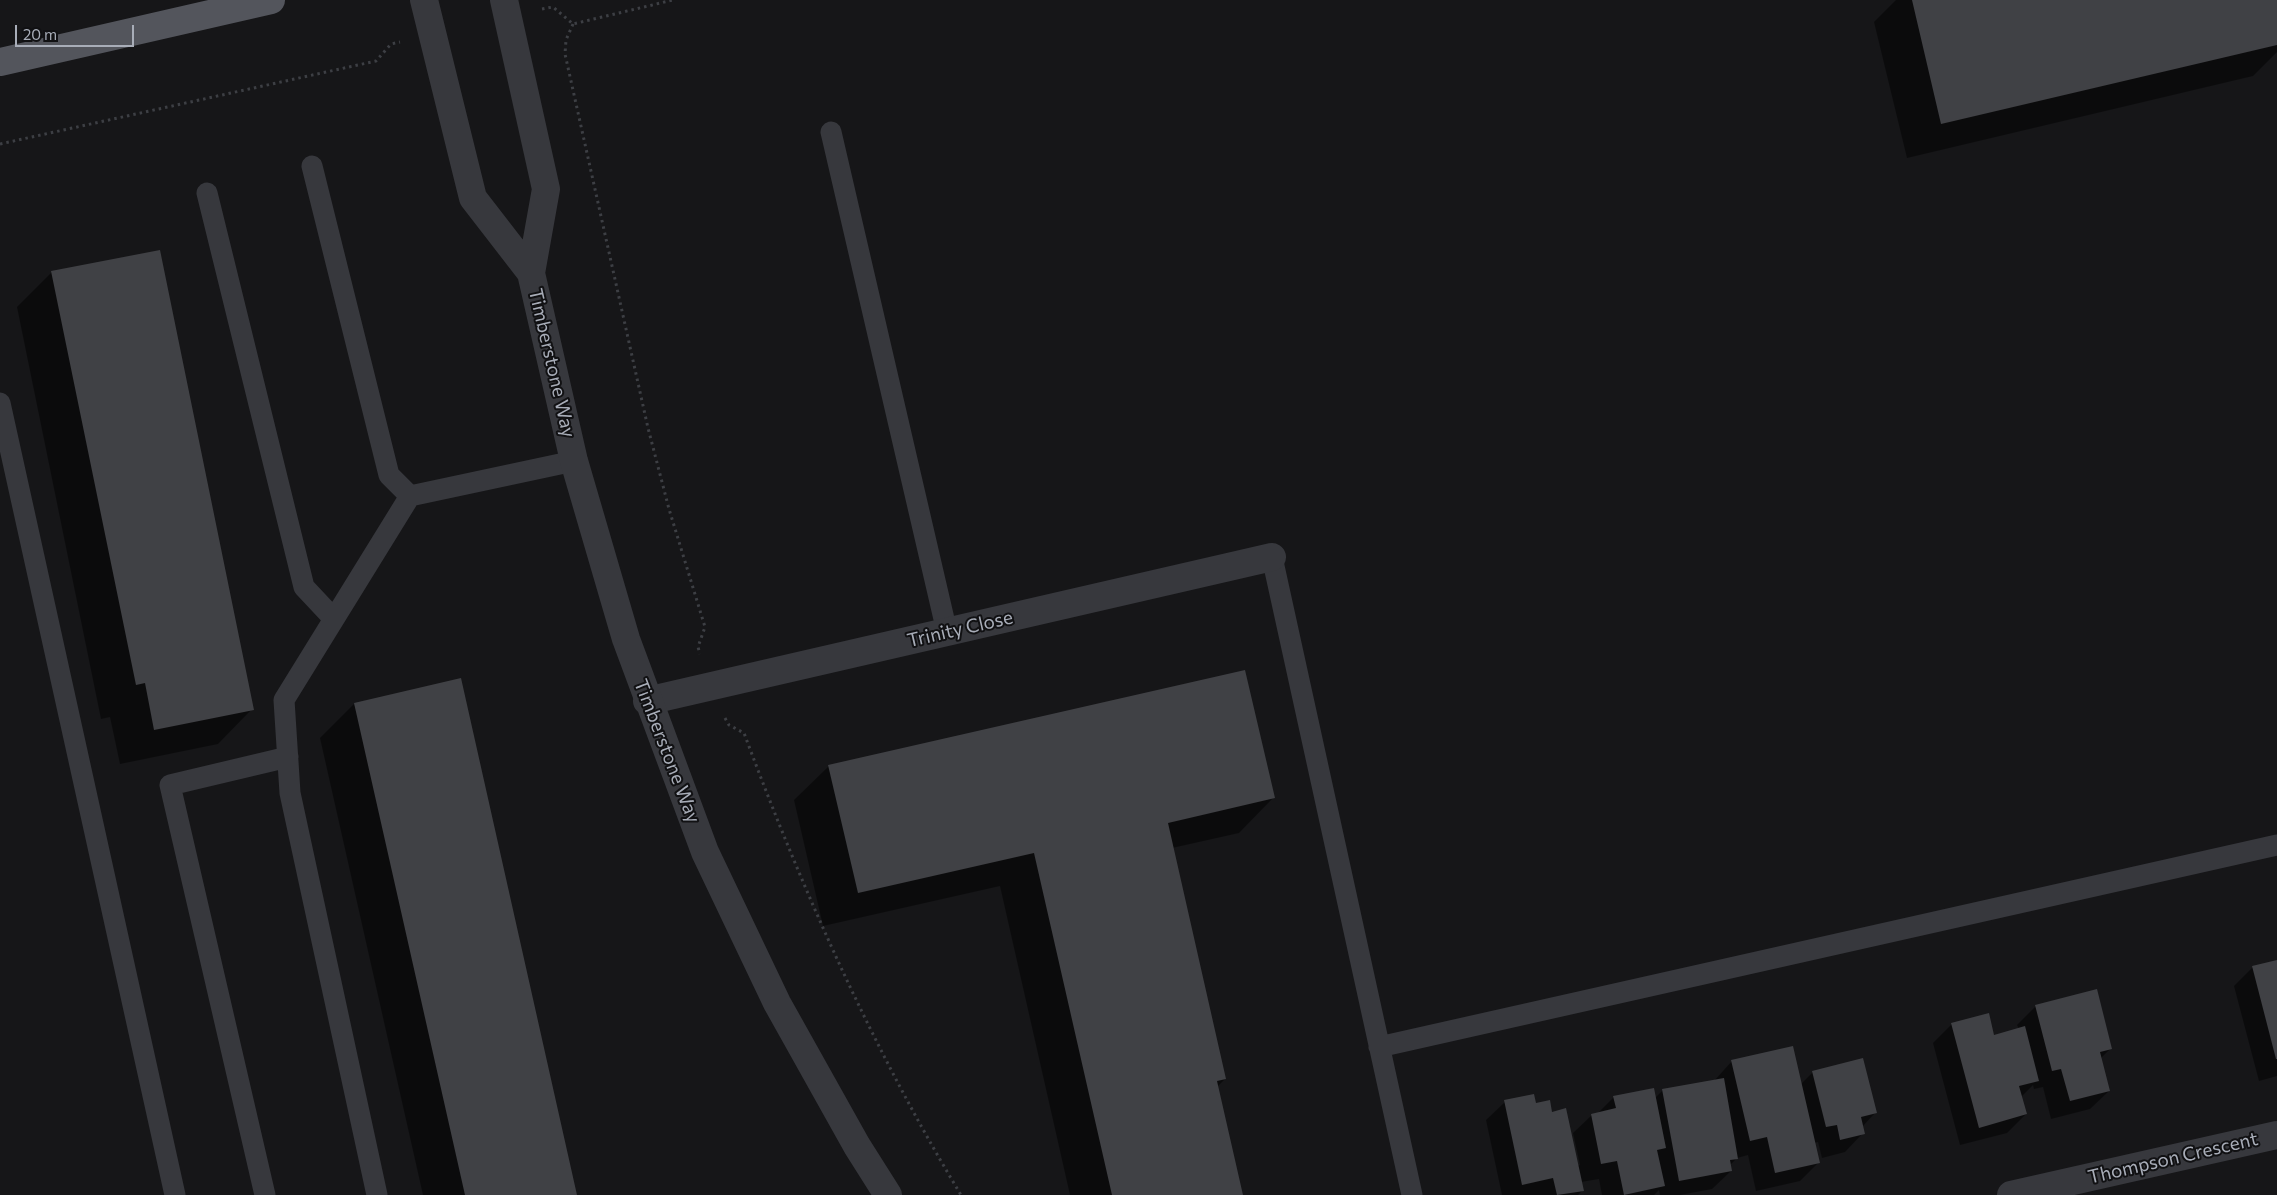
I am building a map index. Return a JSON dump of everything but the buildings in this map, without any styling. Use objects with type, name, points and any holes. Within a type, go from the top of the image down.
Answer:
[{"type":"main road","points":[[0,62],[270,0]]},
{"type":"street","name":"Timberstone Way","points":[[424,0],[473,198],[531,273]]},
{"type":"street","name":"Timberstone Way","points":[[504,0],[546,190],[531,273],[574,461],[610,588],[647,701],[705,852],[777,1003],[857,1146],[888,1195]]},
{"type":"street","name":"Trinity Close","points":[[647,701],[1272,557]]},
{"type":"street","name":"Thompson Crescent","points":[[2011,1195],[2277,1135]]},
{"type":"lane","points":[[831,132],[947,632]]},
{"type":"lane","points":[[312,166],[389,475],[410,496]]},
{"type":"lane","points":[[207,193],[304,587],[334,619]]},
{"type":"lane","points":[[0,403],[175,1195]]},
{"type":"lane","points":[[377,1195],[290,793],[284,700],[410,496],[574,461]]},
{"type":"lane","points":[[1272,557],[1412,1195]]},
{"type":"lane","points":[[265,1195],[170,785],[288,757]]},
{"type":"lane","points":[[1379,1047],[2277,845]]},
{"type":"path","points":[[573,24],[673,0]]},
{"type":"path","points":[[553,7],[573,24]]},
{"type":"path","points":[[573,24],[566,40],[565,54],[648,428],[669,509],[705,627],[698,647]]},
{"type":"path","points":[[0,144],[376,62],[391,44]]},
{"type":"path","points":[[729,725],[744,733],[810,901],[896,1077],[962,1195]]}]
